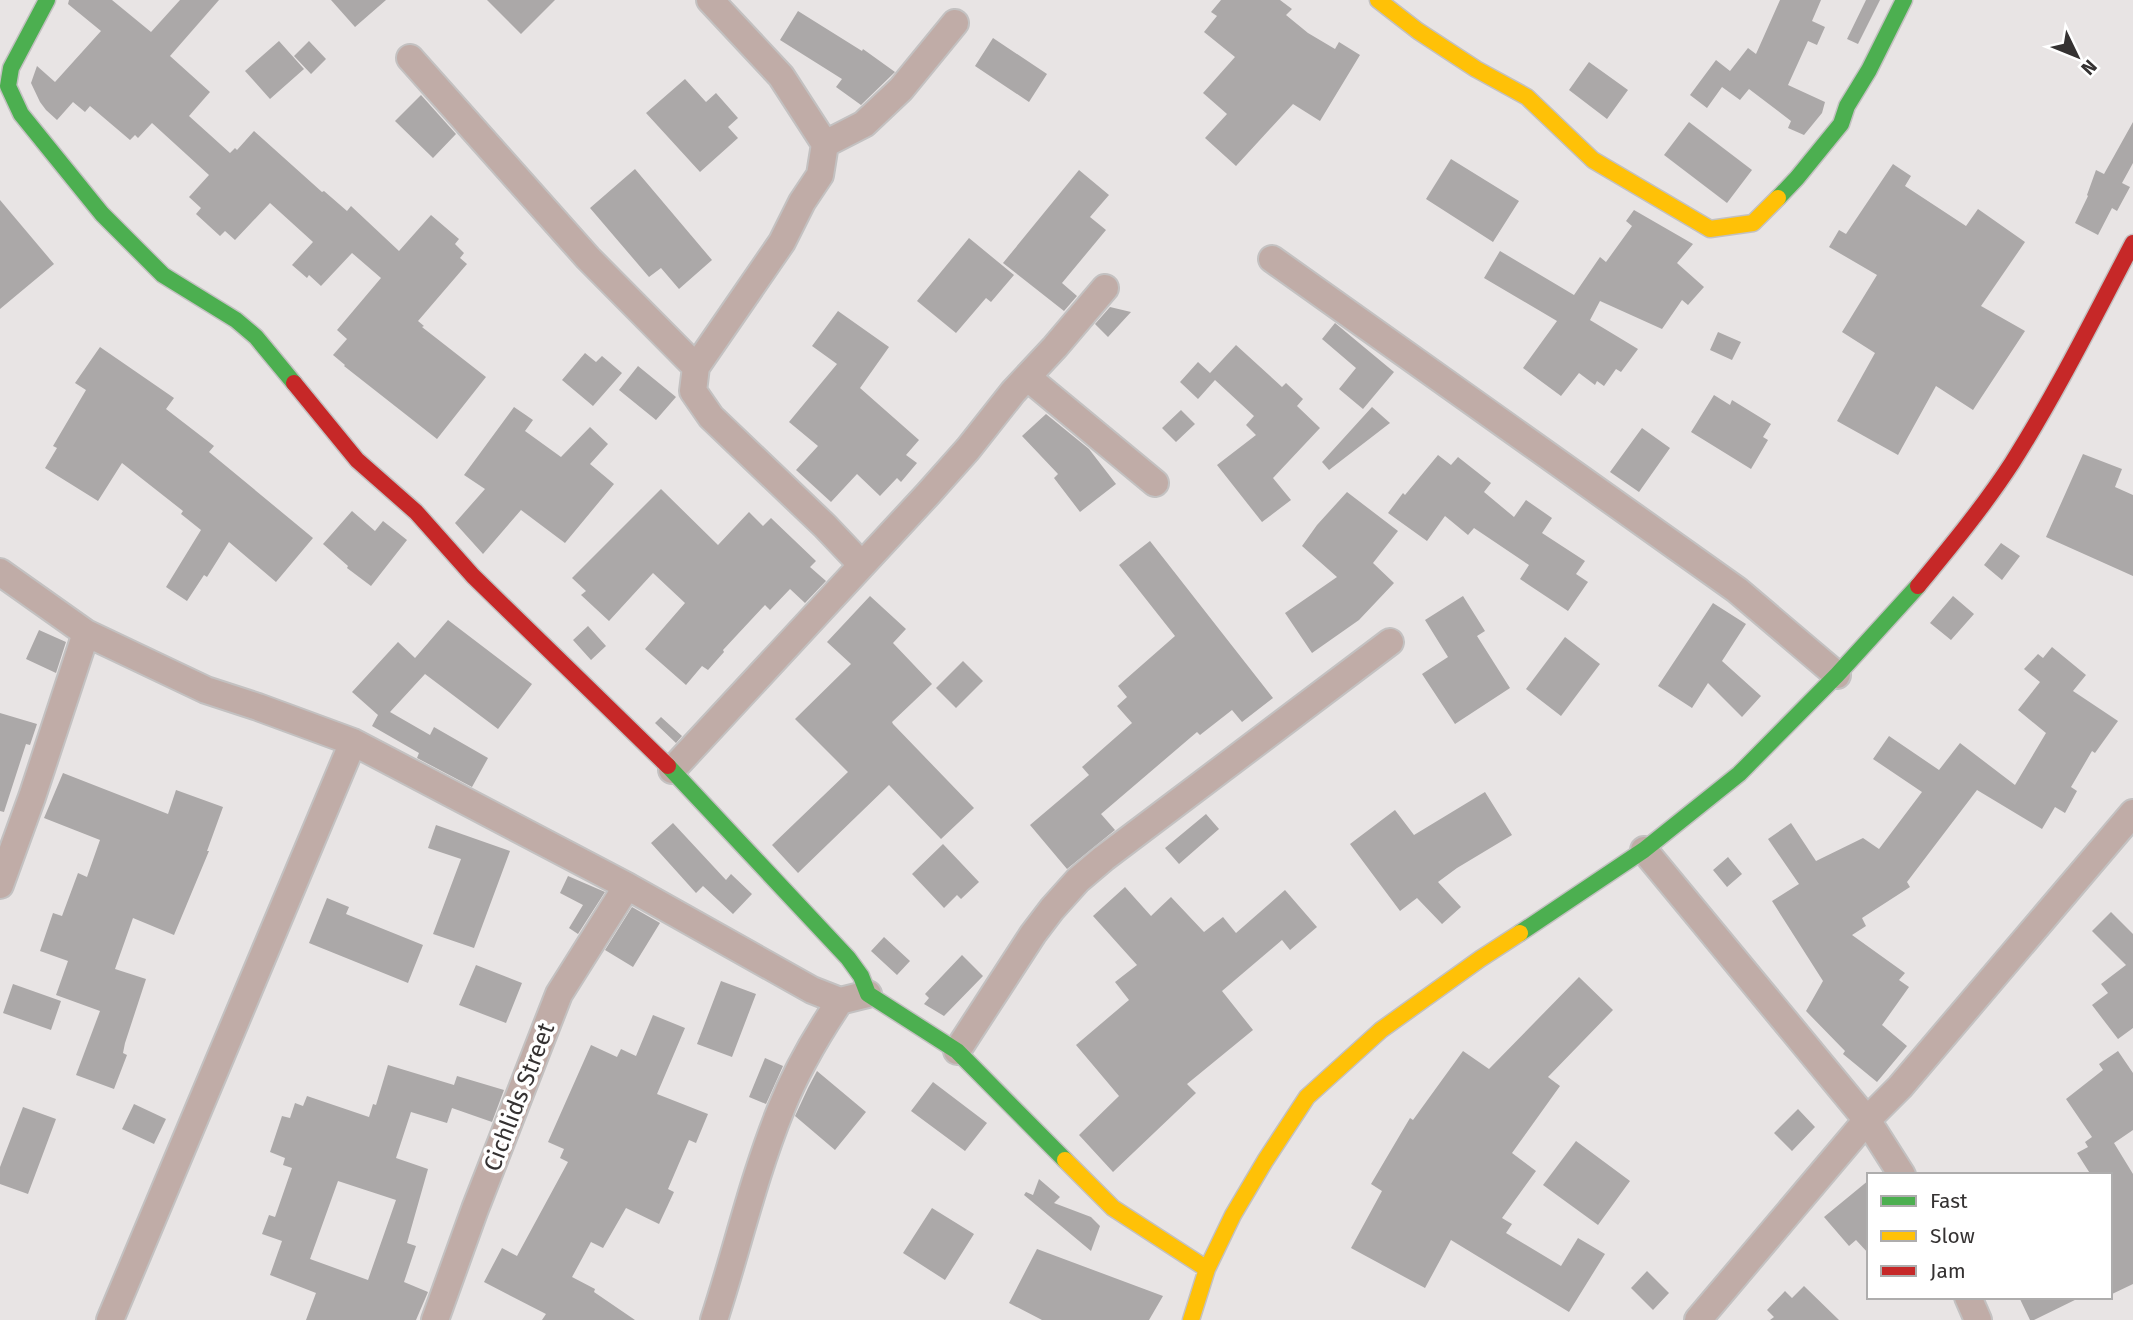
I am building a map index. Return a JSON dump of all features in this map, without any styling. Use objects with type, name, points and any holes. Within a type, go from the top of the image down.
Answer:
[{"type":"street","points":[[47,0],[11,68],[8,86],[21,114],[102,214],[163,275],[236,320],[256,337],[357,460],[415,512],[473,576],[672,771],[848,958],[861,976],[868,994],[957,1051],[1113,1208],[1207,1269]]},
{"type":"street","points":[[710,0],[781,76],[825,144],[820,175],[802,202],[782,242],[696,367],[693,391],[711,417],[862,565]]},
{"type":"street","points":[[1378,0],[1418,31],[1476,69],[1527,97],[1593,160],[1710,229],[1753,223],[1797,178],[1841,124],[1847,106],[1904,0]]},
{"type":"street","points":[[825,144],[864,124],[901,89],[954,23]]},
{"type":"street","points":[[410,58],[588,258],[696,367]]},
{"type":"street","points":[[1191,1320],[1207,1269],[1233,1214],[1307,1097],[1381,1030],[1427,995],[1644,849],[1739,774],[1838,675],[1909,597],[1972,519],[2012,463],[2066,373],[2133,243]]},
{"type":"street","points":[[1272,259],[1737,590],[1838,675]]},
{"type":"street","points":[[672,771],[968,449],[1105,288]]},
{"type":"street","points":[[1027,377],[1155,483]]},
{"type":"street","points":[[0,572],[86,633],[206,690],[353,742],[627,886],[812,989],[840,1001],[868,994]]},
{"type":"street","points":[[0,885],[86,633]]},
{"type":"street","points":[[957,1051],[1033,934],[1079,880],[1104,858],[1390,642]]},
{"type":"street","points":[[110,1320],[353,742]]},
{"type":"street","points":[[1698,1320],[2133,813]]},
{"type":"street","points":[[1644,849],[1867,1120],[1901,1173]]},
{"type":"street","name":"Cichlids Street","points":[[435,1320],[559,994],[627,886]]},
{"type":"street","points":[[714,1320],[781,1108],[816,1038],[840,1001]]},
{"type":"street","points":[[1969,1299],[1978,1320]]},
{"type":"building","points":[[69,0],[112,0],[151,32],[180,0],[219,0],[170,56],[210,92],[189,116],[230,153],[235,148],[237,150],[254,131],[322,192],[347,211],[351,206],[399,251],[431,215],[459,239],[455,244],[464,253],[460,258],[467,264],[418,321],[486,377],[437,439],[333,355],[347,339],[337,330],[381,278],[352,253],[321,286],[292,265],[313,242],[270,203],[235,240],[225,231],[220,236],[196,214],[201,208],[189,197],[209,175],[152,123],[138,138],[135,135],[130,140],[90,106],[85,112],[73,102],[57,120],[46,110],[31,83],[37,66],[55,82],[101,31],[68,4]]},
{"type":"building","points":[[331,0],[386,0],[355,27]]},
{"type":"building","points":[[487,0],[555,0],[521,34]]},
{"type":"building","points":[[1221,0],[1280,0],[1292,9],[1286,15],[1308,33],[1335,49],[1339,42],[1360,55],[1320,121],[1293,104],[1236,166],[1205,138],[1227,114],[1203,93],[1235,57],[1204,32],[1217,16],[1211,12]]},
{"type":"building","points":[[1780,0],[1821,0],[1812,21],[1825,27],[1817,45],[1808,41],[1788,85],[1825,102],[1822,113],[1804,135],[1788,128],[1791,121],[1749,89],[1740,100],[1722,87],[1707,108],[1690,95],[1716,60],[1730,71],[1748,48],[1756,54]]},
{"type":"building","points":[[1866,0],[1880,0],[1858,44],[1847,39]]},
{"type":"building","points":[[798,11],[862,51],[863,49],[895,72],[861,105],[836,87],[842,79],[780,40]]},
{"type":"building","points":[[993,38],[1047,74],[1029,102],[975,66]]},
{"type":"building","points":[[279,41],[304,69],[270,99],[245,71]]},
{"type":"building","points":[[309,41],[326,59],[311,74],[294,56]]},
{"type":"building","points":[[1589,62],[1628,90],[1607,119],[1569,90]]},
{"type":"building","points":[[685,79],[706,102],[716,93],[738,118],[728,127],[738,138],[700,172],[646,113]]},
{"type":"building","points":[[421,95],[456,134],[433,158],[395,121]]},
{"type":"building","points":[[1689,122],[1752,170],[1727,203],[1664,155]]},
{"type":"building","points":[[2133,122],[2133,163],[2122,183],[2130,187],[2117,211],[2112,208],[2098,235],[2075,223],[2088,196],[2096,170],[2104,174]]},
{"type":"building","points":[[1451,159],[1519,201],[1493,242],[1426,199]]},
{"type":"building","points":[[1893,164],[1911,176],[1905,186],[1966,226],[1978,209],[2025,242],[1981,306],[2025,331],[1973,410],[1936,386],[1898,455],[1837,421],[1875,353],[1842,332],[1877,275],[1829,247],[1839,230],[1846,234]]},
{"type":"building","points":[[635,169],[712,260],[679,289],[661,268],[649,277],[590,208]]},
{"type":"building","points":[[1079,170],[1109,195],[1090,217],[1106,230],[1062,283],[1077,296],[1064,311],[1003,263]]},
{"type":"building","points":[[0,200],[54,264],[0,309]]},
{"type":"building","points":[[1634,210],[1693,244],[1677,263],[1704,287],[1688,305],[1682,300],[1662,329],[1600,301],[1590,320],[1638,349],[1621,372],[1616,369],[1604,386],[1597,381],[1595,385],[1579,373],[1561,396],[1523,368],[1557,321],[1484,278],[1500,251],[1574,295],[1600,257],[1606,262],[1632,226],[1626,221]]},
{"type":"building","points":[[969,238],[1014,275],[991,302],[986,298],[956,333],[917,301]]},
{"type":"building","points":[[1110,307],[1131,312],[1108,337],[1095,324]]},
{"type":"building","points":[[838,311],[889,347],[860,388],[919,440],[906,455],[917,463],[901,482],[897,478],[880,496],[857,474],[831,502],[796,470],[818,446],[789,422],[837,364],[812,346]]},
{"type":"building","points":[[1335,323],[1394,372],[1363,409],[1339,389],[1356,368],[1322,339]]},
{"type":"building","points":[[1718,332],[1741,342],[1732,360],[1710,350]]},
{"type":"building","points":[[1236,345],[1282,387],[1286,383],[1303,399],[1297,406],[1320,428],[1273,478],[1291,500],[1262,522],[1217,465],[1256,435],[1246,425],[1254,416],[1215,380],[1198,399],[1180,382],[1198,362],[1210,373]]},
{"type":"building","points":[[100,347],[174,398],[166,409],[214,446],[209,452],[313,538],[276,582],[229,542],[207,577],[204,575],[187,601],[166,587],[201,530],[181,514],[183,511],[122,463],[98,501],[45,468],[57,448],[53,446],[86,390],[75,383]]},
{"type":"building","points":[[585,353],[596,362],[602,356],[622,373],[593,406],[562,380]]},
{"type":"building","points":[[638,366],[676,397],[656,420],[619,390]]},
{"type":"building","points":[[1714,395],[1730,405],[1732,400],[1771,424],[1763,437],[1768,440],[1751,469],[1691,432]]},
{"type":"building","points":[[514,407],[533,420],[525,431],[561,457],[590,427],[608,444],[590,464],[614,484],[565,543],[521,510],[483,554],[455,523],[485,489],[464,475]]},
{"type":"building","points":[[1372,407],[1390,423],[1329,470],[1322,462]]},
{"type":"building","points":[[1181,410],[1195,424],[1176,442],[1162,428]]},
{"type":"building","points":[[1046,414],[1089,449],[1116,484],[1080,512],[1054,478],[1058,474],[1022,436]]},
{"type":"building","points":[[1642,428],[1670,448],[1639,492],[1610,472]]},
{"type":"building","points":[[2083,454],[2122,469],[2115,487],[2133,495],[2133,576],[2046,537]]},
{"type":"building","points":[[1438,455],[1451,465],[1458,457],[1491,483],[1484,492],[1514,517],[1526,500],[1552,518],[1542,533],[1585,561],[1576,574],[1588,582],[1568,611],[1520,579],[1529,565],[1474,528],[1468,535],[1445,516],[1427,541],[1388,513]]},
{"type":"building","points":[[661,489],[718,545],[749,512],[763,526],[771,518],[816,561],[810,567],[826,581],[805,603],[790,589],[770,610],[765,605],[708,670],[702,666],[686,685],[645,649],[685,603],[653,573],[609,621],[581,595],[586,591],[572,578]]},
{"type":"building","points":[[1347,492],[1398,531],[1373,563],[1394,583],[1359,620],[1312,653],[1285,613],[1337,577],[1302,546]]},
{"type":"building","points":[[352,511],[375,531],[383,521],[407,540],[371,586],[347,568],[348,566],[323,544]]},
{"type":"building","points":[[1150,541],[1273,698],[1242,722],[1232,710],[1200,735],[1197,732],[1101,814],[1115,830],[1067,869],[1030,825],[1089,775],[1082,767],[1132,723],[1117,706],[1127,697],[1118,686],[1175,636],[1119,565]]},
{"type":"building","points":[[2001,543],[2020,556],[2002,580],[1984,565]]},
{"type":"building","points":[[870,596],[906,629],[893,643],[932,684],[892,722],[974,808],[941,839],[889,785],[798,873],[772,845],[848,772],[795,719],[851,664],[827,642]]},
{"type":"building","points":[[1463,596],[1485,631],[1477,636],[1510,688],[1455,724],[1422,674],[1448,657],[1425,620]]},
{"type":"building","points":[[1953,596],[1974,614],[1951,640],[1930,623]]},
{"type":"building","points":[[1713,603],[1746,624],[1722,661],[1761,696],[1742,717],[1708,683],[1692,708],[1658,686]]},
{"type":"building","points":[[448,620],[532,684],[498,729],[425,674],[390,712],[430,735],[434,727],[488,758],[472,787],[417,758],[419,753],[372,726],[378,715],[352,692],[398,642],[415,658]]},
{"type":"building","points":[[588,626],[606,646],[591,660],[573,640]]},
{"type":"building","points":[[39,630],[66,642],[56,673],[26,659]]},
{"type":"building","points":[[1565,637],[1600,664],[1561,716],[1526,689]]},
{"type":"building","points":[[2052,647],[2086,675],[2073,691],[2118,721],[2095,753],[2092,751],[2071,787],[2077,791],[2065,813],[2055,807],[2042,829],[1977,790],[1907,882],[1910,887],[1862,918],[1866,926],[1852,935],[1905,973],[1899,980],[1909,987],[1882,1025],[1907,1046],[1877,1082],[1843,1054],[1845,1051],[1806,1011],[1823,981],[1772,901],[1799,884],[1768,839],[1791,823],[1816,861],[1863,838],[1879,849],[1922,792],[1873,759],[1889,736],[1939,770],[1960,743],[2015,785],[2046,733],[2018,710],[2040,682],[2024,669],[2038,654],[2043,658]]},
{"type":"building","points":[[963,661],[983,681],[956,708],[936,688]]},
{"type":"building","points":[[0,713],[37,724],[30,745],[26,744],[4,812],[0,811]]},
{"type":"building","points":[[661,717],[682,736],[676,743],[655,723]]},
{"type":"building","points":[[63,773],[168,814],[176,790],[223,807],[209,851],[174,935],[133,918],[115,969],[146,979],[125,1043],[123,1053],[127,1055],[114,1089],[76,1075],[100,1011],[56,995],[68,961],[40,951],[53,913],[62,916],[78,873],[87,877],[100,840],[44,818]]},
{"type":"building","points":[[1485,792],[1512,835],[1438,882],[1461,907],[1442,924],[1417,898],[1400,911],[1350,844],[1395,810],[1414,835]]},
{"type":"building","points":[[1206,814],[1219,829],[1179,864],[1165,848]]},
{"type":"building","points":[[673,823],[726,880],[731,874],[752,894],[733,914],[703,886],[696,893],[651,843]]},
{"type":"building","points":[[436,825],[510,851],[474,948],[433,934],[461,859],[428,848]]},
{"type":"building","points":[[943,844],[979,882],[961,899],[957,895],[944,908],[912,874]]},
{"type":"building","points":[[1728,857],[1742,874],[1727,887],[1713,870]]},
{"type":"building","points":[[568,876],[605,892],[578,934],[569,928],[583,905],[560,893]]},
{"type":"building","points":[[1125,887],[1151,916],[1171,897],[1204,932],[1223,917],[1236,933],[1285,890],[1317,927],[1290,950],[1282,940],[1222,991],[1253,1030],[1187,1084],[1196,1093],[1113,1172],[1079,1135],[1119,1096],[1076,1045],[1129,1000],[1115,982],[1137,965],[1093,916]]},
{"type":"building","points":[[327,898],[349,907],[346,914],[423,945],[408,983],[309,943]]},
{"type":"building","points":[[632,907],[660,923],[633,967],[605,950]]},
{"type":"building","points":[[2111,912],[2133,934],[2133,1028],[2118,1039],[2092,1005],[2108,993],[2101,984],[2126,965],[2092,931]]},
{"type":"building","points":[[884,937],[910,961],[897,975],[871,951]]},
{"type":"building","points":[[962,955],[983,976],[944,1016],[924,1004],[929,998],[925,994]]},
{"type":"building","points":[[476,965],[522,983],[506,1023],[459,1005]]},
{"type":"building","points":[[1579,977],[1613,1010],[1548,1077],[1560,1086],[1512,1153],[1536,1171],[1502,1218],[1512,1224],[1506,1233],[1561,1266],[1578,1238],[1605,1254],[1569,1312],[1451,1240],[1425,1288],[1351,1248],[1382,1191],[1371,1184],[1410,1118],[1413,1120],[1463,1051],[1489,1069]]},
{"type":"building","points":[[721,981],[756,994],[732,1057],[697,1044]]},
{"type":"building","points":[[13,984],[61,1001],[51,1030],[3,1013]]},
{"type":"building","points":[[653,1015],[685,1028],[657,1094],[708,1114],[696,1143],[689,1140],[668,1189],[674,1192],[659,1224],[626,1208],[603,1248],[591,1242],[572,1277],[595,1289],[594,1292],[635,1320],[542,1320],[546,1314],[484,1282],[502,1248],[517,1256],[568,1162],[560,1158],[564,1149],[548,1142],[591,1045],[617,1057],[621,1049],[636,1056]]},
{"type":"building","points":[[2118,1051],[2133,1073],[2133,1130],[2114,1143],[2133,1174],[2133,1284],[2112,1294],[2112,1173],[2090,1173],[2077,1153],[2088,1147],[2085,1142],[2092,1137],[2066,1099],[2103,1070],[2099,1064]]},
{"type":"building","points":[[765,1058],[783,1066],[766,1104],[749,1097]]},
{"type":"building","points":[[388,1065],[454,1085],[457,1076],[504,1090],[492,1122],[452,1108],[447,1123],[411,1112],[396,1158],[428,1169],[407,1243],[416,1246],[404,1282],[428,1292],[416,1320],[306,1320],[316,1293],[270,1275],[282,1241],[262,1234],[269,1215],[275,1217],[292,1168],[283,1165],[285,1158],[270,1152],[282,1116],[290,1118],[295,1103],[303,1106],[307,1096],[369,1117],[373,1104],[376,1105]],"holes":[[[338,1181],[396,1200],[368,1280],[310,1259]]]},
{"type":"building","points":[[817,1071],[866,1112],[835,1150],[795,1116]]},
{"type":"building","points":[[933,1082],[987,1123],[965,1151],[911,1111]]},
{"type":"building","points":[[134,1104],[166,1119],[154,1144],[122,1129]]},
{"type":"building","points":[[23,1107],[56,1119],[28,1194],[0,1184],[0,1167]]},
{"type":"building","points":[[1798,1109],[1815,1127],[1792,1151],[1774,1133]]},
{"type":"building","points":[[1576,1141],[1630,1181],[1598,1225],[1543,1185]]},
{"type":"building","points":[[1039,1179],[1060,1197],[1054,1203],[1091,1217],[1100,1226],[1091,1251],[1024,1195],[1026,1192],[1033,1195]]},
{"type":"building","points":[[1867,1182],[1867,1252],[1856,1240],[1849,1246],[1824,1217]]},
{"type":"building","points":[[932,1208],[974,1234],[945,1280],[903,1253]]},
{"type":"building","points":[[1037,1249],[1163,1296],[1149,1320],[1042,1320],[1009,1303]]},
{"type":"building","points":[[1647,1271],[1669,1293],[1653,1310],[1631,1288]]},
{"type":"building","points":[[1804,1286],[1839,1320],[1770,1320],[1774,1317],[1767,1310],[1785,1291],[1792,1298]]},
{"type":"building","points":[[2020,1299],[2077,1299],[2034,1320],[2030,1320]]},
{"type":"traffic: fast","points":[[47,0],[11,68],[8,86],[21,114],[102,214],[163,275],[236,320],[256,337],[294,383]]},
{"type":"traffic: fast","points":[[1778,198],[1841,124],[1847,106],[1869,70],[1904,0]]},
{"type":"traffic: fast","points":[[1520,933],[1644,850],[1739,774],[1837,675],[1918,586]]},
{"type":"traffic: fast","points":[[668,766],[848,958],[861,976],[868,994],[957,1051],[1065,1160]]},
{"type":"traffic: slow","points":[[1378,0],[1418,31],[1476,69],[1527,97],[1593,160],[1710,229],[1753,223],[1778,198]]},
{"type":"traffic: slow","points":[[1191,1320],[1207,1269],[1233,1215],[1307,1097],[1381,1030],[1520,933]]},
{"type":"traffic: slow","points":[[1065,1160],[1113,1208],[1207,1269]]},
{"type":"traffic: jam","points":[[1918,586],[1979,510],[2029,436],[2133,243]]},
{"type":"traffic: jam","points":[[294,383],[357,460],[416,512],[473,576],[668,766]]}]
